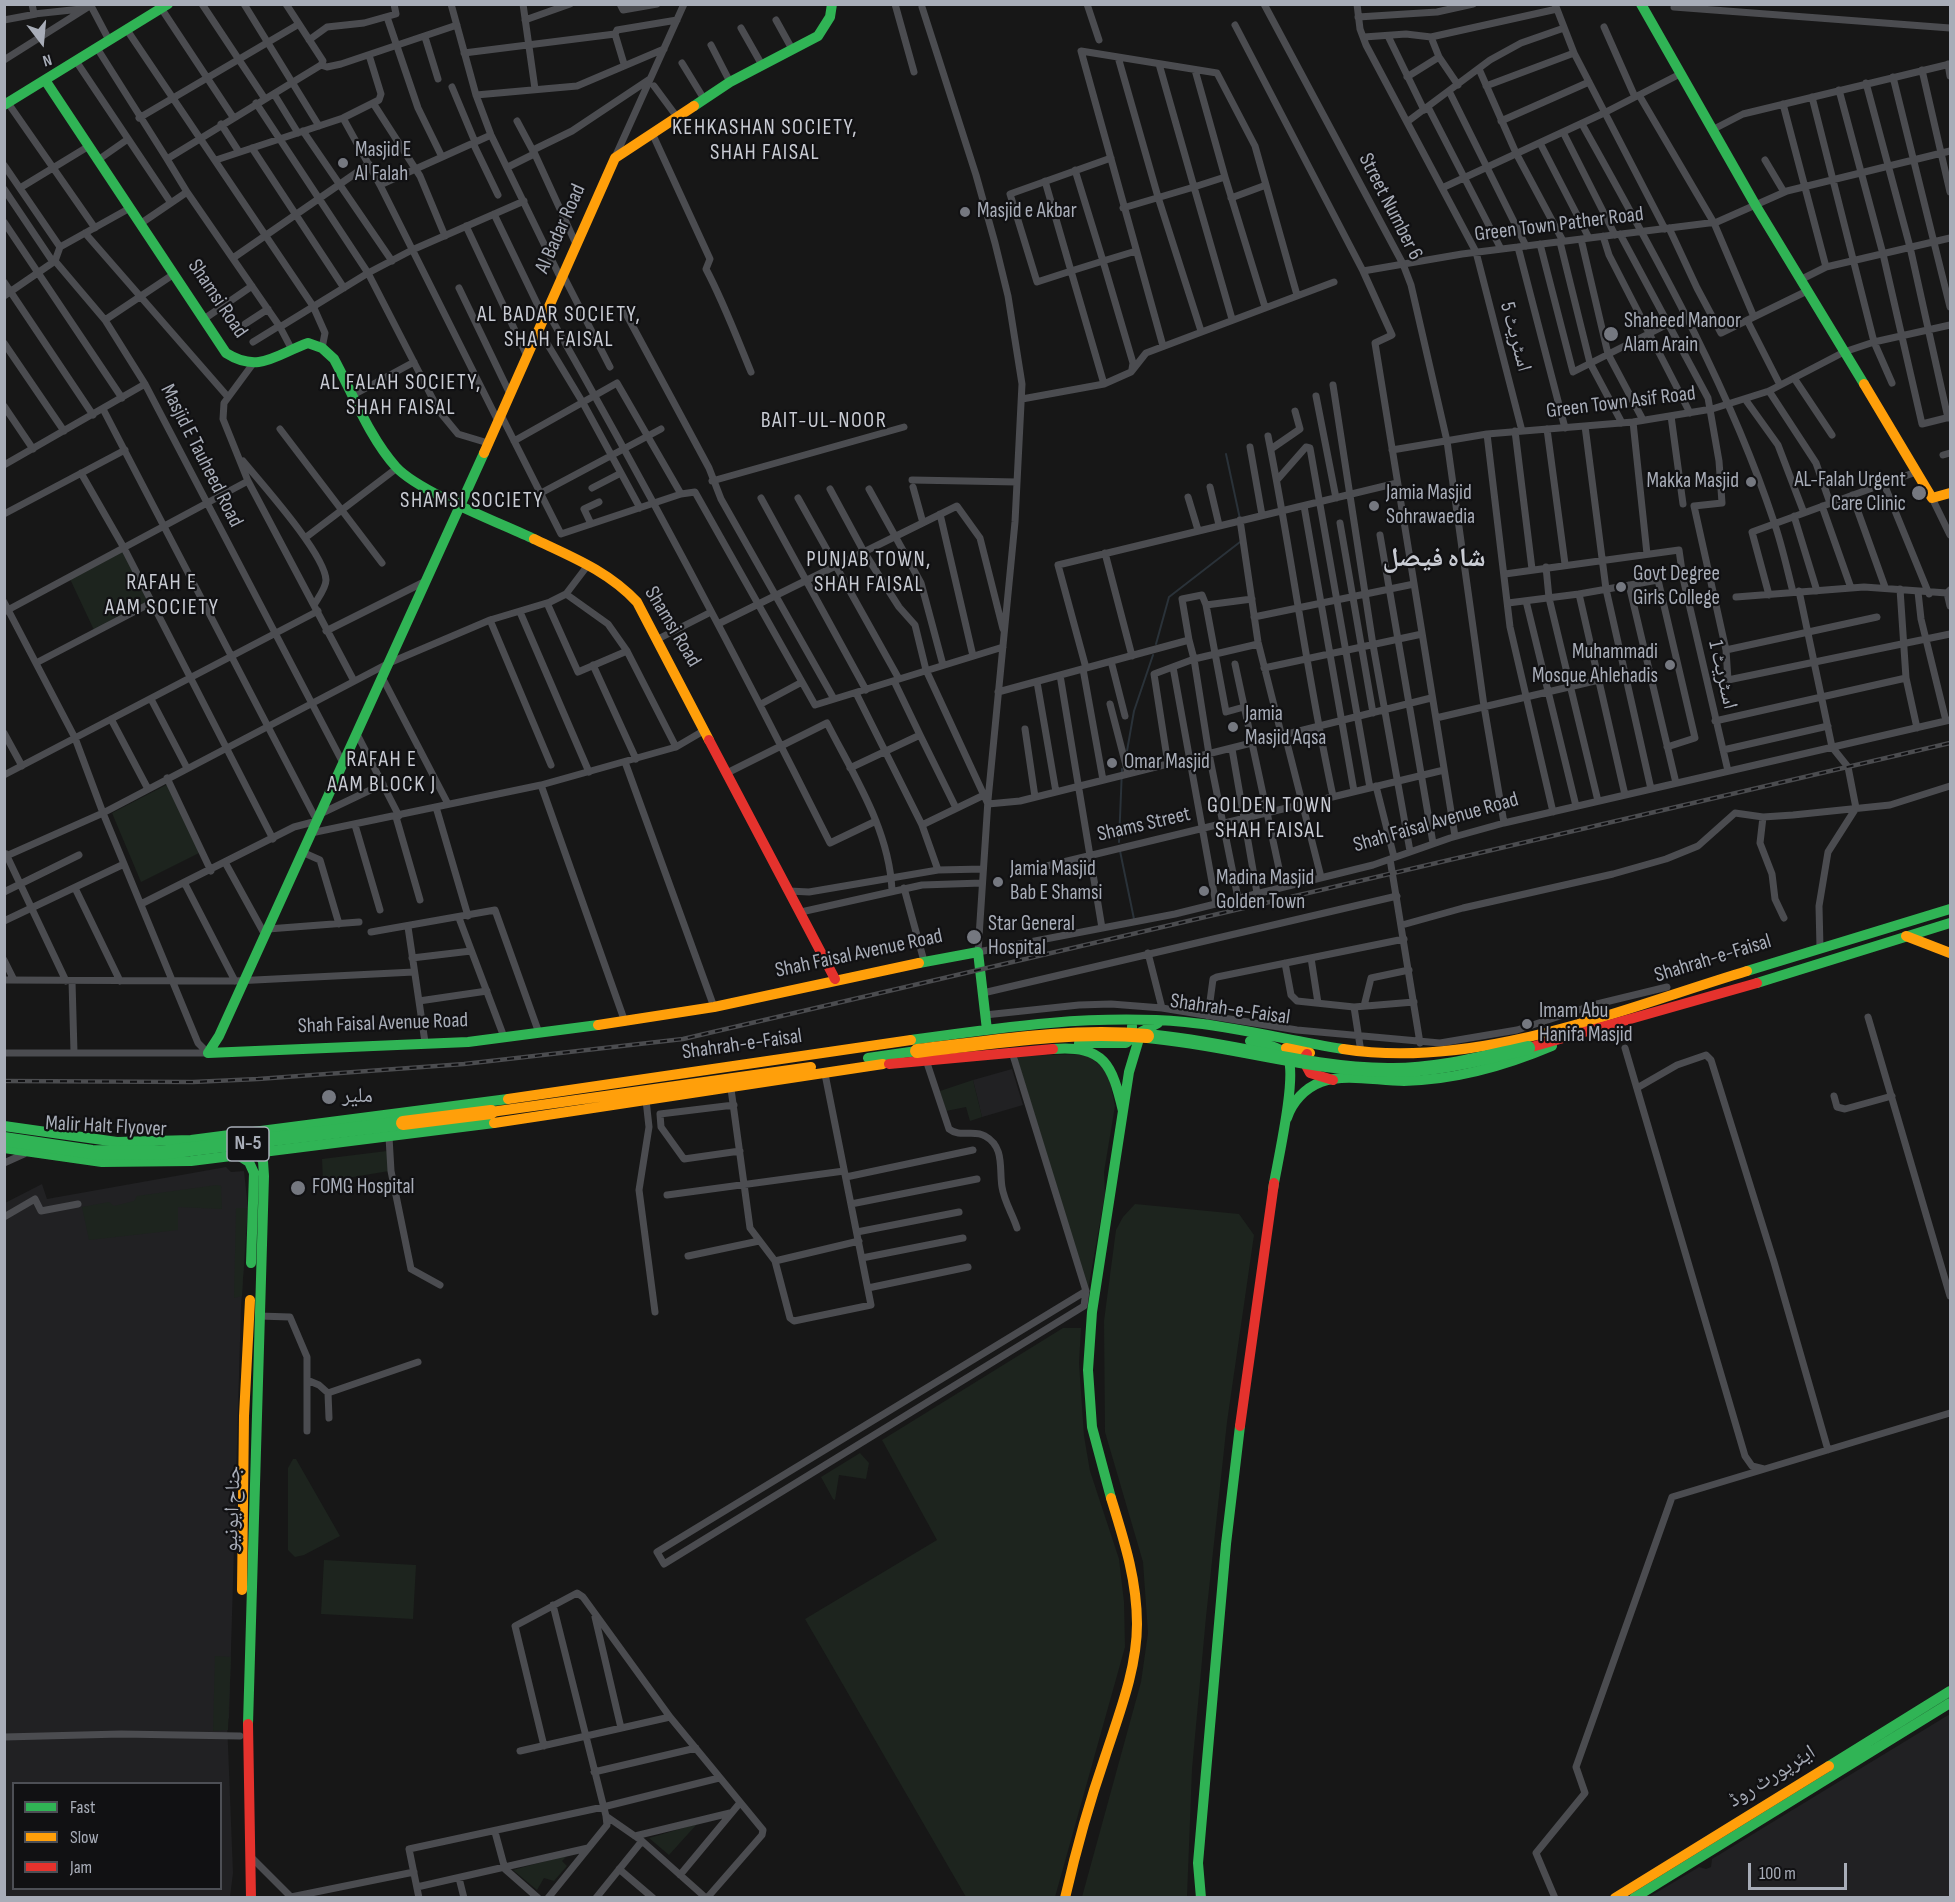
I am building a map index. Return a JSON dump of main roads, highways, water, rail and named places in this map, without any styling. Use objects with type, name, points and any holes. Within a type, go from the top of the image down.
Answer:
[{"type":"main road","name":"Al Badar Road","points":[[208,1053],[239,981],[266,932],[357,734],[615,158],[730,82],[818,36],[830,17],[832,4]]},
{"type":"main road","points":[[1641,4],[1756,206],[1932,498],[1950,493]]},
{"type":"main road","points":[[6,104],[165,6]]},
{"type":"main road","name":"Shamsi Road","points":[[45,80],[226,353],[238,362],[252,365],[270,360],[291,348],[308,344],[322,348],[334,358],[381,446],[396,468],[428,489],[462,503],[588,565],[625,590],[637,602],[835,979]]},
{"type":"main road","name":"Shahrah-e-Faisal","points":[[489,1107],[1062,1020],[1163,1015],[1361,1052],[1402,1055],[1421,1048],[1480,1048],[1520,1039],[1950,909]]},
{"type":"main road","name":"Shahrah-e-Faisal","points":[[489,1107],[862,1059],[922,1055],[1064,1034],[1113,1033],[1157,1037],[1297,1062],[1388,1070],[1448,1066],[1571,1038],[1950,923]]},
{"type":"main road","points":[[1906,936],[1927,942],[1950,953]]},
{"type":"main road","name":"Shah Faisal Avenue Road","points":[[208,1053],[425,1042],[468,1042],[625,1022],[978,952],[987,1030]]},
{"type":"main road","points":[[1065,1898],[1100,1770],[1130,1677],[1137,1625],[1132,1574],[1124,1534],[1111,1498],[1092,1427],[1088,1362],[1123,1111],[1141,1032],[1163,1015],[1277,1049],[1288,1058],[1289,1063],[1289,1083],[1240,1423],[1226,1544],[1199,1851],[1201,1898]]},
{"type":"main road","points":[[1050,1048],[1068,1043],[1124,1044],[1132,1038],[1132,1027],[1126,1023],[1077,1023],[1062,1020]]},
{"type":"main road","points":[[1310,1053],[1305,1054],[1303,1060],[1307,1072],[1313,1076],[1333,1080],[1405,1081],[1460,1077],[1514,1063],[1571,1038]]},
{"type":"main road","points":[[1250,1041],[1310,1053],[1372,1060],[1402,1055]]},
{"type":"main road","points":[[4,1148],[83,1161],[149,1163],[260,1153],[731,1089],[883,1064],[922,1055],[1079,1047],[1091,1050],[1105,1061],[1114,1076],[1123,1111]]},
{"type":"main road","points":[[862,1059],[883,1064]]},
{"type":"main road","points":[[1273,1189],[1288,1114],[1307,1090],[1320,1083],[1333,1080]]},
{"type":"main road","name":"Malir Halt Flyover","points":[[4,1126],[89,1139],[137,1143],[489,1107]]},
{"type":"main road","name":"Malir Halt Flyover","points":[[4,1139],[92,1152],[171,1152],[489,1107]]},
{"type":"main road","points":[[303,1125],[299,1135],[303,1147]]},
{"type":"main road","points":[[235,1134],[260,1153]]},
{"type":"main road","points":[[83,1161],[78,1148],[89,1139]]},
{"type":"main road","name":"جناح ایونیو","points":[[251,1898],[247,1744],[256,1320],[264,1176],[260,1153]]},
{"type":"main road","name":"جناح ایونیو","points":[[238,1155],[249,1162],[254,1173],[256,1320],[244,1416],[240,1736],[243,1898]]},
{"type":"main road","name":"ایئرپورٹ روڈ","points":[[1615,1898],[1950,1691]]},
{"type":"main road","name":"ایئرپورٹ روڈ","points":[[1634,1898],[1950,1703]]},
{"type":"waterway","points":[[1226,454],[1240,519]]},
{"type":"waterway","points":[[1156,644],[1169,597],[1240,542]]},
{"type":"waterway","points":[[1127,751],[1134,711],[1153,655]]},
{"type":"waterway","points":[[1119,842],[1122,769]]},
{"type":"waterway","points":[[1120,851],[1134,919]]},
{"type":"railway","points":[[4,1081],[193,1082],[258,1079],[464,1064],[683,1039],[1950,743]]},
{"type":"place","name":"Masjid E Al Falah","points":[[343,163]]},
{"type":"place","name":"Masjid e Akbar","points":[[965,212]]},
{"type":"place","name":"Shaheed Manoor Alam Arain","points":[[1611,334]]},
{"type":"place","name":"Makka Masjid","points":[[1751,482]]},
{"type":"place","name":"AL-Falah Urgent Care Clinic","points":[[1919,493]]},
{"type":"place","name":"Jamia Masjid Sohrawaedia","points":[[1374,506]]},
{"type":"place","name":"Govt Degree Girls College","points":[[1621,587]]},
{"type":"place","name":"Muhammadi Mosque Ahlehadis","points":[[1670,665]]},
{"type":"place","name":"Jamia Masjid Aqsa","points":[[1233,727]]},
{"type":"place","name":"Omar Masjid","points":[[1112,763]]},
{"type":"place","name":"Jamia Masjid Bab E Shamsi","points":[[998,882]]},
{"type":"place","name":"Madina Masjid Golden Town","points":[[1204,891]]},
{"type":"place","name":"Star General Hospital","points":[[974,937]]},
{"type":"place","name":"Imam Abu Hanifa Masjid","points":[[1527,1024]]},
{"type":"place","name":"ملیر","points":[[329,1097]]},
{"type":"place","name":"FOMG Hospital","points":[[298,1188]]},
{"type":"district","name":"KEHKASHAN SOCIETY, SHAH FAISAL","points":[[765,140]]},
{"type":"district","name":"AL BADAR SOCIETY, SHAH FAISAL","points":[[559,328]]},
{"type":"district","name":"AL FALAH SOCIETY, SHAH FAISAL","points":[[401,396]]},
{"type":"district","name":"BAIT-UL-NOOR","points":[[824,421]]},
{"type":"district","name":"SHAMSI SOCIETY","points":[[472,501]]},
{"type":"district","name":"شاہ فیصل","points":[[1434,559]]},
{"type":"district","name":"PUNJAB TOWN, SHAH FAISAL","points":[[869,572]]},
{"type":"district","name":"RAFAH E AAM SOCIETY","points":[[162,596]]},
{"type":"district","name":"RAFAH E AAM BLOCK J","points":[[382,772]]},
{"type":"district","name":"GOLDEN TOWN SHAH FAISAL","points":[[1270,818]]}]
